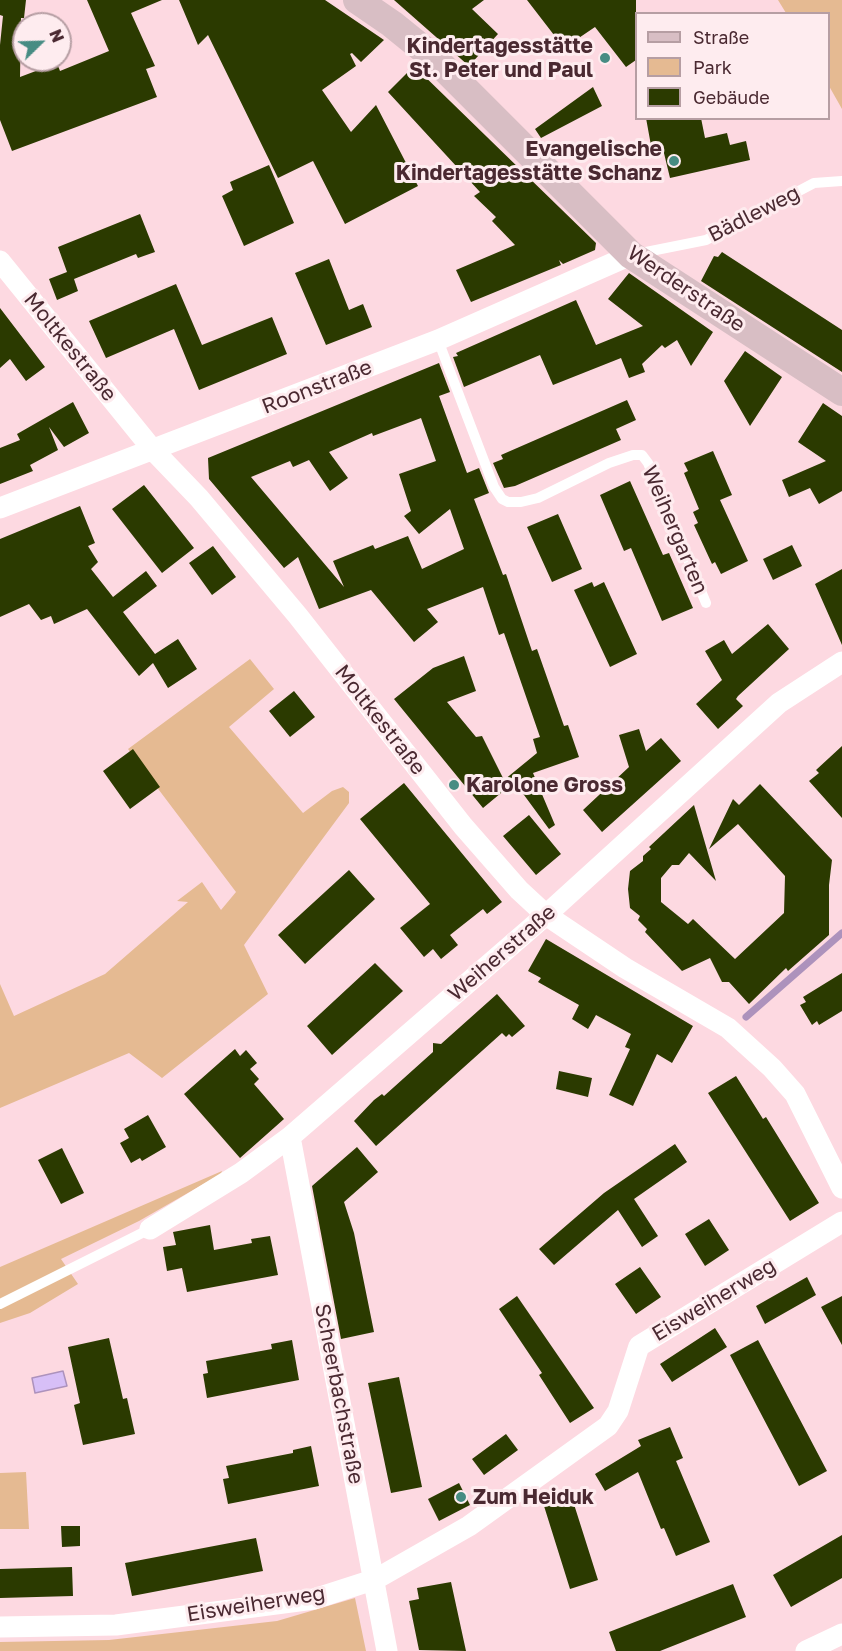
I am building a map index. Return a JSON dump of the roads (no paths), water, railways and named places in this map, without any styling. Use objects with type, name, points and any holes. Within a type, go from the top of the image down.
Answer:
[{"type":"street","name":"Werderstraße","points":[[357,0],[392,24],[451,74],[631,255],[842,392]]},
{"type":"street","name":"Roonstraße","points":[[0,508],[438,340],[631,255]]},
{"type":"street","name":"Moltkestraße","points":[[0,261],[153,450],[199,498],[298,615],[463,826],[519,890],[546,915],[626,968],[728,1028],[772,1068],[795,1095],[842,1188]]},
{"type":"street","name":"Weiherstraße","points":[[150,1229],[241,1173],[290,1137],[546,915],[779,703],[842,662]]},
{"type":"street","name":"Scheerbachstraße","points":[[290,1137],[376,1579],[387,1651]]},
{"type":"street","name":"Eisweiherweg","points":[[0,1627],[116,1624],[152,1620],[314,1599],[376,1579],[469,1526],[608,1426],[618,1411],[639,1346],[842,1222]]},
{"type":"street","points":[[806,1651],[842,1634]]},
{"type":"lane","name":"Bädleweg","points":[[631,255],[706,240],[814,183],[842,181]]},
{"type":"lane","name":"Weihergarten","points":[[438,340],[494,487],[502,499],[508,502],[521,502],[538,498],[609,463],[633,454],[642,455],[648,463],[706,603]]},
{"type":"lane","points":[[0,1304],[150,1229]]},
{"type":"waterway","points":[[746,1017],[842,933]]},
{"type":"place","name":"Kindertagesstätte St. Peter und Paul","points":[[605,58]]},
{"type":"place","name":"Evangelische Kindertagesstätte Schanz","points":[[674,161]]},
{"type":"place","name":"Karolone Gross","points":[[454,785]]},
{"type":"place","name":"Zum Heiduk","points":[[461,1497]]}]
